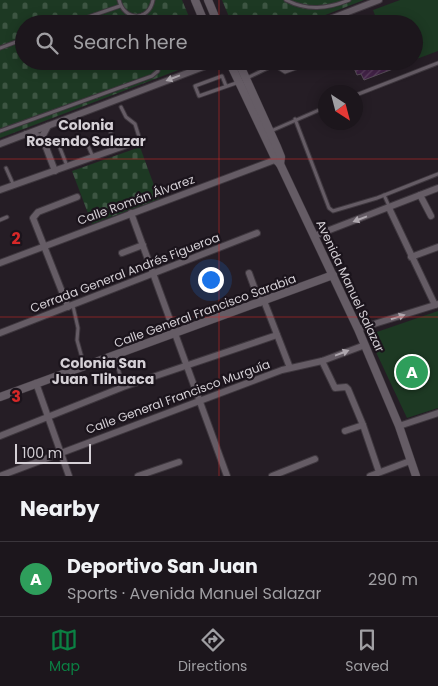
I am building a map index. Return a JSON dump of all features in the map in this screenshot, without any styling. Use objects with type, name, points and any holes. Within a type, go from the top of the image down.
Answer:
[{"type":"street","points":[[195,0],[201,15]]},
{"type":"street","points":[[208,0],[214,15]]},
{"type":"street","points":[[340,15],[378,0]]},
{"type":"street","points":[[0,144],[194,70]]},
{"type":"street","name":"Avenida Manuel Salazar","points":[[236,70],[243,80]]},
{"type":"street","name":"Avenida Manuel Salazar","points":[[240,70],[243,80],[279,160],[365,345],[400,426],[416,476]]},
{"type":"street","points":[[48,126],[42,137],[55,171]]},
{"type":"street","points":[[26,134],[42,137]]},
{"type":"street","points":[[0,190],[141,140]]},
{"type":"street","name":"Calle Román Álvarez","points":[[0,263],[279,160]]},
{"type":"street","points":[[314,236],[438,188]]},
{"type":"street","points":[[420,195],[431,216]]},
{"type":"street","points":[[70,306],[43,246],[34,222],[34,214],[77,197]]},
{"type":"street","points":[[358,330],[436,304],[411,257],[389,208]]},
{"type":"street","points":[[131,214],[227,476]]},
{"type":"street","name":"Cerrada General Andrés Figueroa","points":[[0,333],[257,233]]},
{"type":"street","points":[[122,253],[143,245]]},
{"type":"street","points":[[411,257],[438,247]]},
{"type":"street","points":[[249,273],[290,368]]},
{"type":"street","name":"Calle General Francisco Sarabia","points":[[0,397],[333,275]]},
{"type":"street","points":[[0,436],[123,387],[277,335]]},
{"type":"street","name":"Calle General Francisco Murguía","points":[[0,476],[200,400],[290,368],[322,361],[365,345]]},
{"type":"street","points":[[322,361],[335,388],[346,387],[348,389],[379,472]]},
{"type":"street","points":[[36,384],[62,452],[69,476]]},
{"type":"street","points":[[400,426],[438,413]]},
{"type":"street","points":[[345,431],[363,425]]},
{"type":"street","points":[[272,476],[315,459]]},
{"type":"street","points":[[370,476],[410,461]]},
{"type":"street","points":[[138,476],[179,462]]},
{"type":"lane","points":[[119,0],[120,6],[127,14],[132,15]]},
{"type":"lane","points":[[142,15],[151,8],[153,0]]},
{"type":"lane","points":[[286,0],[295,5],[310,8],[334,6],[349,0]]},
{"type":"lane","points":[[94,15],[120,6]]},
{"type":"lane","points":[[0,48],[15,42]]},
{"type":"lane","points":[[423,69],[438,63]]},
{"type":"lane","points":[[0,131],[152,76],[158,70]]},
{"type":"lane","points":[[226,86],[222,76],[195,86],[199,96],[243,80],[264,70]]},
{"type":"lane","points":[[363,92],[420,70]]},
{"type":"lane","points":[[121,107],[126,117],[135,124],[141,140]]},
{"type":"lane","points":[[267,133],[318,110]]},
{"type":"lane","points":[[295,119],[330,210],[335,211],[384,195],[438,174]]},
{"type":"lane","points":[[110,131],[118,149]]},
{"type":"lane","points":[[85,139],[93,157]]},
{"type":"lane","points":[[60,148],[68,166]]},
{"type":"lane","points":[[6,168],[14,186]]},
{"type":"lane","points":[[384,195],[389,208]]},
{"type":"lane","points":[[0,220],[7,217]]},
{"type":"lane","points":[[70,306],[78,328],[77,340],[84,367]]},
{"type":"lane","points":[[115,356],[123,387]]},
{"type":"green space","points":[[0,0],[182,0],[188,15],[15,15],[15,70],[178,70],[0,138]]},
{"type":"green space","points":[[222,0],[364,0],[325,15],[228,15]]},
{"type":"green space","points":[[400,0],[438,0],[438,51],[423,57],[423,15],[375,15],[373,10]]},
{"type":"green space","points":[[140,147],[159,199],[92,224],[72,171]]},
{"type":"green space","points":[[438,311],[438,408],[407,418],[368,335]]},
{"type":"building","points":[[355,70],[390,70],[364,80],[361,74],[357,75]]},
{"type":"place","name":"Deportivo San Juan","points":[[412,372]]},
{"type":"district","name":"Colonia Rosendo Salazar","points":[[86,134]]},
{"type":"district","name":"Colonia San Juan Tlihuaca","points":[[103,372]]}]
